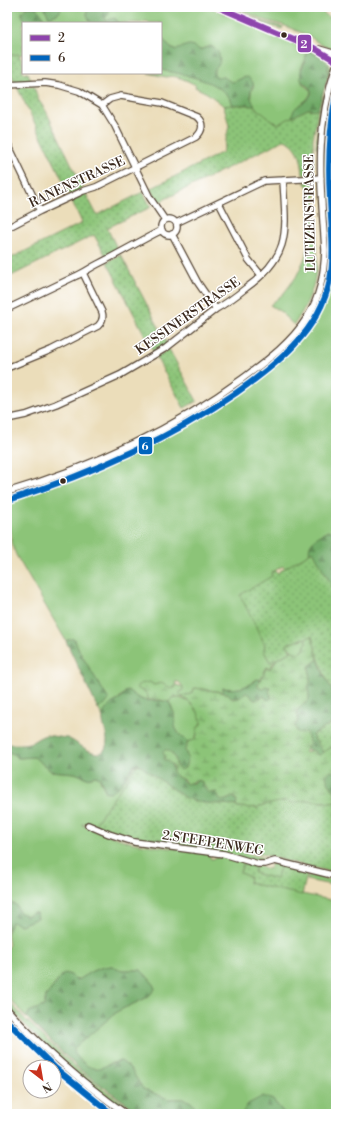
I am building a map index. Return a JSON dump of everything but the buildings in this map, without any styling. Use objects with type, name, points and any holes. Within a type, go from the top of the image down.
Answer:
[{"type":"street","points":[[218,7],[314,48],[336,60]]},
{"type":"street","name":"LUTIZENSTRASSE","points":[[7,492],[85,466],[167,428],[260,366],[291,339],[307,318],[319,294],[324,267],[325,250],[320,149],[322,130],[336,60]]},
{"type":"street","name":"LUTIZENSTRASSE","points":[[330,90],[336,79]]},
{"type":"street","points":[[7,85],[59,85],[79,91],[102,106],[117,130],[150,198],[165,220]]},
{"type":"street","name":"RANENSTRASSE","points":[[7,228],[40,210],[83,190],[96,187],[196,137],[202,129],[201,121],[196,117],[162,103],[121,96],[114,97],[102,106]]},
{"type":"street","points":[[7,142],[40,210]]},
{"type":"street","points":[[176,224],[269,180],[321,178]]},
{"type":"street","name":"KESSINERSTRASSE","points":[[7,419],[26,415],[56,404],[120,375],[166,348],[216,309],[254,283],[274,262],[283,239],[285,219],[283,180]]},
{"type":"street","points":[[219,203],[248,259],[261,274]]},
{"type":"street","points":[[165,220],[170,219],[176,224]]},
{"type":"street","points":[[162,230],[165,220]]},
{"type":"street","points":[[162,230],[165,234],[172,234],[176,231],[176,224]]},
{"type":"street","points":[[7,309],[83,273],[162,230]]},
{"type":"street","points":[[172,234],[198,283],[216,309]]},
{"type":"street","points":[[7,368],[51,350],[100,324],[103,318],[102,312],[83,273]]},
{"type":"street","name":"2.STEEPENWEG","points":[[88,825],[134,842],[224,854],[258,864],[265,864],[275,861],[336,876]]},
{"type":"street","points":[[7,1009],[61,1064],[126,1114]]},
{"type":"green space","points":[[7,7],[210,7],[314,51],[325,57],[325,59],[329,62],[331,69],[328,77],[329,69],[306,54],[306,59],[301,68],[302,83],[311,91],[310,96],[295,109],[292,118],[278,124],[257,109],[251,98],[251,92],[254,85],[244,77],[232,82],[224,77],[217,77],[214,74],[213,71],[218,65],[207,47],[200,50],[193,46],[187,46],[178,50],[171,48],[162,38],[162,22],[22,22],[22,54],[7,56]]},
{"type":"green space","points":[[27,7],[35,7],[40,12],[43,22],[26,22],[22,12]]},
{"type":"green space","points":[[44,7],[60,7],[61,10],[56,15],[49,17]]},
{"type":"green space","points":[[92,7],[105,7],[109,12],[105,18],[106,21],[114,18],[118,22],[90,22],[87,15],[87,11]]},
{"type":"green space","points":[[223,7],[228,7],[264,22],[283,27],[282,29],[267,25]]},
{"type":"green space","points":[[234,7],[315,7],[336,22],[336,49],[330,49],[309,36],[283,25],[264,20]]},
{"type":"green space","points":[[162,37],[172,49],[175,50],[188,45],[192,45],[200,50],[211,46],[214,48],[219,54],[220,60],[214,74],[217,77],[224,77],[233,82],[248,77],[253,82],[250,95],[255,107],[248,105],[233,105],[229,97],[213,84],[162,70]]},
{"type":"green space","points":[[307,51],[320,57],[328,65],[328,77],[318,110],[308,109],[292,118],[294,109],[309,98],[311,94],[310,90],[302,81],[301,76]]},
{"type":"green space","points":[[19,54],[22,61],[22,74],[28,74],[32,82],[15,83],[7,65],[7,56]]},
{"type":"green space","points":[[162,70],[213,84],[229,97],[233,105],[224,106],[207,93],[195,87],[196,85],[181,78],[174,76],[166,77],[152,74],[162,74]]},
{"type":"green space","points":[[336,83],[336,90],[331,109],[333,124],[336,123],[336,531],[309,551],[310,553],[285,569],[283,566],[271,573],[272,576],[264,651],[270,662],[277,660],[272,664],[271,668],[267,667],[260,680],[257,679],[241,688],[223,688],[223,692],[195,688],[191,694],[182,696],[179,693],[183,687],[179,682],[175,682],[176,685],[173,689],[151,684],[140,690],[146,693],[148,700],[139,699],[127,690],[104,713],[103,717],[97,707],[100,708],[108,700],[82,656],[74,639],[66,641],[16,555],[11,542],[11,533],[7,525],[7,495],[67,478],[66,476],[109,460],[170,431],[264,366],[283,351],[305,327],[315,311],[327,274],[328,252],[323,149],[325,149],[327,112]]},
{"type":"green space","points":[[34,86],[38,99],[46,111],[83,188],[70,195],[17,87]]},
{"type":"green space","points":[[336,90],[336,123],[333,124],[329,118]]},
{"type":"green space","points":[[324,96],[326,96],[320,121],[318,148],[316,148],[318,120]]},
{"type":"green space","points":[[248,105],[255,107],[278,124],[308,109],[318,110],[313,139],[314,172],[303,175],[299,154],[293,145],[284,140],[159,202],[150,189],[223,152],[229,126],[224,106]]},
{"type":"green space","points":[[304,182],[311,182],[315,184],[317,259],[311,291],[307,302],[294,325],[283,315],[284,314],[270,305],[284,293],[296,277],[305,258],[311,234],[310,195],[308,187]]},
{"type":"green space","points":[[85,192],[97,215],[143,192],[151,207],[107,228],[119,252],[107,258],[94,235],[7,278],[7,260],[82,223],[71,199]]},
{"type":"green space","points":[[121,255],[168,345],[154,353],[107,262]]},
{"type":"green space","points":[[169,349],[197,401],[184,408],[156,357]]},
{"type":"green space","points":[[328,531],[336,531],[336,594],[313,552],[310,553],[309,549],[314,539]]},
{"type":"green space","points":[[313,551],[336,594],[336,697],[322,668],[312,636],[287,644],[291,652],[270,662],[264,651],[265,645],[240,595],[272,576],[271,573],[275,571],[277,573]]},
{"type":"green space","points":[[312,636],[318,659],[309,666],[309,697],[308,701],[297,710],[298,720],[295,727],[297,732],[300,734],[304,731],[307,736],[309,745],[305,751],[306,753],[312,750],[319,756],[336,745],[336,772],[331,771],[326,775],[328,782],[335,793],[336,802],[331,803],[306,800],[293,804],[286,802],[259,806],[259,808],[236,807],[237,801],[235,797],[220,800],[217,792],[208,793],[201,781],[199,780],[186,784],[184,780],[176,776],[173,772],[173,766],[164,759],[165,756],[163,752],[168,750],[174,757],[176,766],[181,770],[185,768],[188,758],[185,750],[188,742],[196,736],[197,729],[201,724],[198,712],[188,701],[183,698],[173,698],[169,702],[161,700],[148,700],[148,695],[137,688],[137,686],[150,682],[154,685],[161,683],[171,688],[175,688],[176,685],[183,687],[183,690],[179,693],[182,696],[191,694],[195,688],[226,694],[228,693],[232,699],[239,698],[246,693],[254,700],[264,696],[269,700],[271,698],[269,691],[270,687],[265,686],[264,689],[262,689],[258,687],[258,684],[267,667],[268,669],[271,668],[277,659],[291,652],[290,650],[297,653],[302,652],[307,643],[306,638]]},
{"type":"green space","points":[[306,638],[307,643],[304,650],[299,653],[292,651],[287,644]]},
{"type":"green space","points":[[69,639],[74,639],[82,656],[109,700],[104,706],[97,707],[66,641]]},
{"type":"green space","points":[[318,659],[324,675],[336,697],[336,721],[312,735],[323,752],[319,756],[312,750],[307,750],[302,733],[300,734],[297,732],[295,727],[298,720],[297,710],[308,701],[309,697],[309,666]]},
{"type":"green space","points":[[257,679],[260,680],[264,689],[265,686],[270,687],[271,698],[269,700],[264,696],[254,700],[251,696],[244,694],[239,698],[234,698],[223,692],[223,688],[241,688]]},
{"type":"green space","points":[[127,690],[142,699],[169,702],[174,713],[175,727],[179,734],[188,742],[185,750],[188,758],[185,768],[181,770],[176,766],[173,755],[168,750],[174,772],[177,776],[185,783],[194,783],[199,780],[211,793],[217,792],[227,800],[234,797],[237,801],[236,805],[204,803],[185,798],[138,764],[134,765],[120,785],[110,793],[106,792],[100,778],[96,776],[87,778],[75,773],[51,771],[34,757],[18,758],[12,753],[7,752],[7,744],[29,743],[46,735],[67,738],[92,752],[102,752],[107,745],[103,715],[112,703],[118,700]]},
{"type":"green space","points":[[173,697],[189,702],[197,709],[201,719],[201,724],[197,729],[197,734],[194,740],[188,742],[179,734],[175,727],[174,713],[169,702]]},
{"type":"green space","points":[[336,721],[336,745],[323,752],[312,735]]},
{"type":"green space","points":[[7,752],[12,753],[18,758],[34,757],[51,771],[75,773],[87,778],[96,776],[99,778],[106,792],[110,793],[120,785],[135,765],[138,764],[95,824],[130,837],[117,836],[92,825],[82,825],[133,843],[208,853],[211,859],[224,856],[244,860],[267,869],[270,868],[271,864],[282,863],[276,879],[254,873],[256,868],[243,864],[240,872],[250,877],[249,883],[336,901],[336,1114],[285,1114],[273,1100],[263,1097],[248,1104],[242,1114],[196,1114],[196,1110],[191,1102],[184,1099],[168,1099],[143,1089],[130,1068],[121,1061],[111,1063],[103,1068],[94,1069],[88,1067],[75,1055],[73,1048],[118,1011],[148,997],[155,989],[152,982],[141,970],[119,970],[109,966],[99,968],[76,980],[71,975],[64,973],[46,996],[44,1006],[29,1012],[27,1018],[7,996],[7,947],[9,945],[7,931],[12,922],[21,925],[38,917],[36,913],[32,913],[27,916],[19,912],[16,905],[7,901]]},
{"type":"green space","points":[[138,764],[185,798],[203,803],[258,808],[259,806],[286,801],[293,803],[306,800],[331,803],[336,802],[336,873],[247,850],[246,846],[227,841],[225,845],[202,841],[200,847],[161,841],[161,839],[149,838],[149,840],[132,837],[95,824]]},
{"type":"green space","points":[[331,771],[336,772],[336,793],[326,780],[326,775]]},
{"type":"green space","points":[[132,837],[148,840],[149,837],[161,839],[161,841],[200,847],[202,841],[202,845],[200,850],[134,841]]},
{"type":"green space","points":[[227,840],[245,846],[244,849],[205,843],[203,841],[225,844]]},
{"type":"green space","points":[[207,845],[228,848],[264,858],[266,861],[265,863],[203,850]]},
{"type":"green space","points":[[282,863],[308,870],[302,895],[249,883],[250,877],[240,873],[243,864],[256,868],[254,873],[276,879]]},
{"type":"green space","points":[[309,875],[336,881],[336,886],[307,880]]},
{"type":"green space","points":[[7,901],[16,905],[19,912],[27,916],[32,913],[36,913],[38,918],[21,925],[12,922],[7,931]]},
{"type":"green space","points":[[112,966],[119,970],[141,970],[152,982],[155,989],[148,997],[118,1011],[74,1048],[74,1052],[81,1061],[92,1068],[100,1068],[121,1061],[130,1068],[143,1089],[168,1099],[184,1099],[191,1102],[197,1110],[196,1114],[141,1114],[79,1069],[27,1018],[29,1012],[44,1006],[46,996],[64,973],[71,975],[76,980],[96,970]]},
{"type":"green space","points":[[7,999],[25,1019],[78,1070],[138,1114],[130,1114],[81,1077],[35,1035],[7,1005]]},
{"type":"green space","points":[[263,1096],[273,1100],[285,1114],[242,1114],[248,1104]]},
{"type":"transit line","name":"2","points":[[218,7],[314,48],[334,60]]},
{"type":"transit line","name":"6","points":[[9,500],[69,479],[127,455],[182,426],[236,393],[281,358],[306,331],[316,316],[324,299],[330,280],[332,240],[329,160],[330,134],[336,96]]},
{"type":"transit line","name":"6","points":[[7,1021],[46,1059]]},
{"type":"transit line","name":"6","points":[[62,1073],[112,1114]]}]
